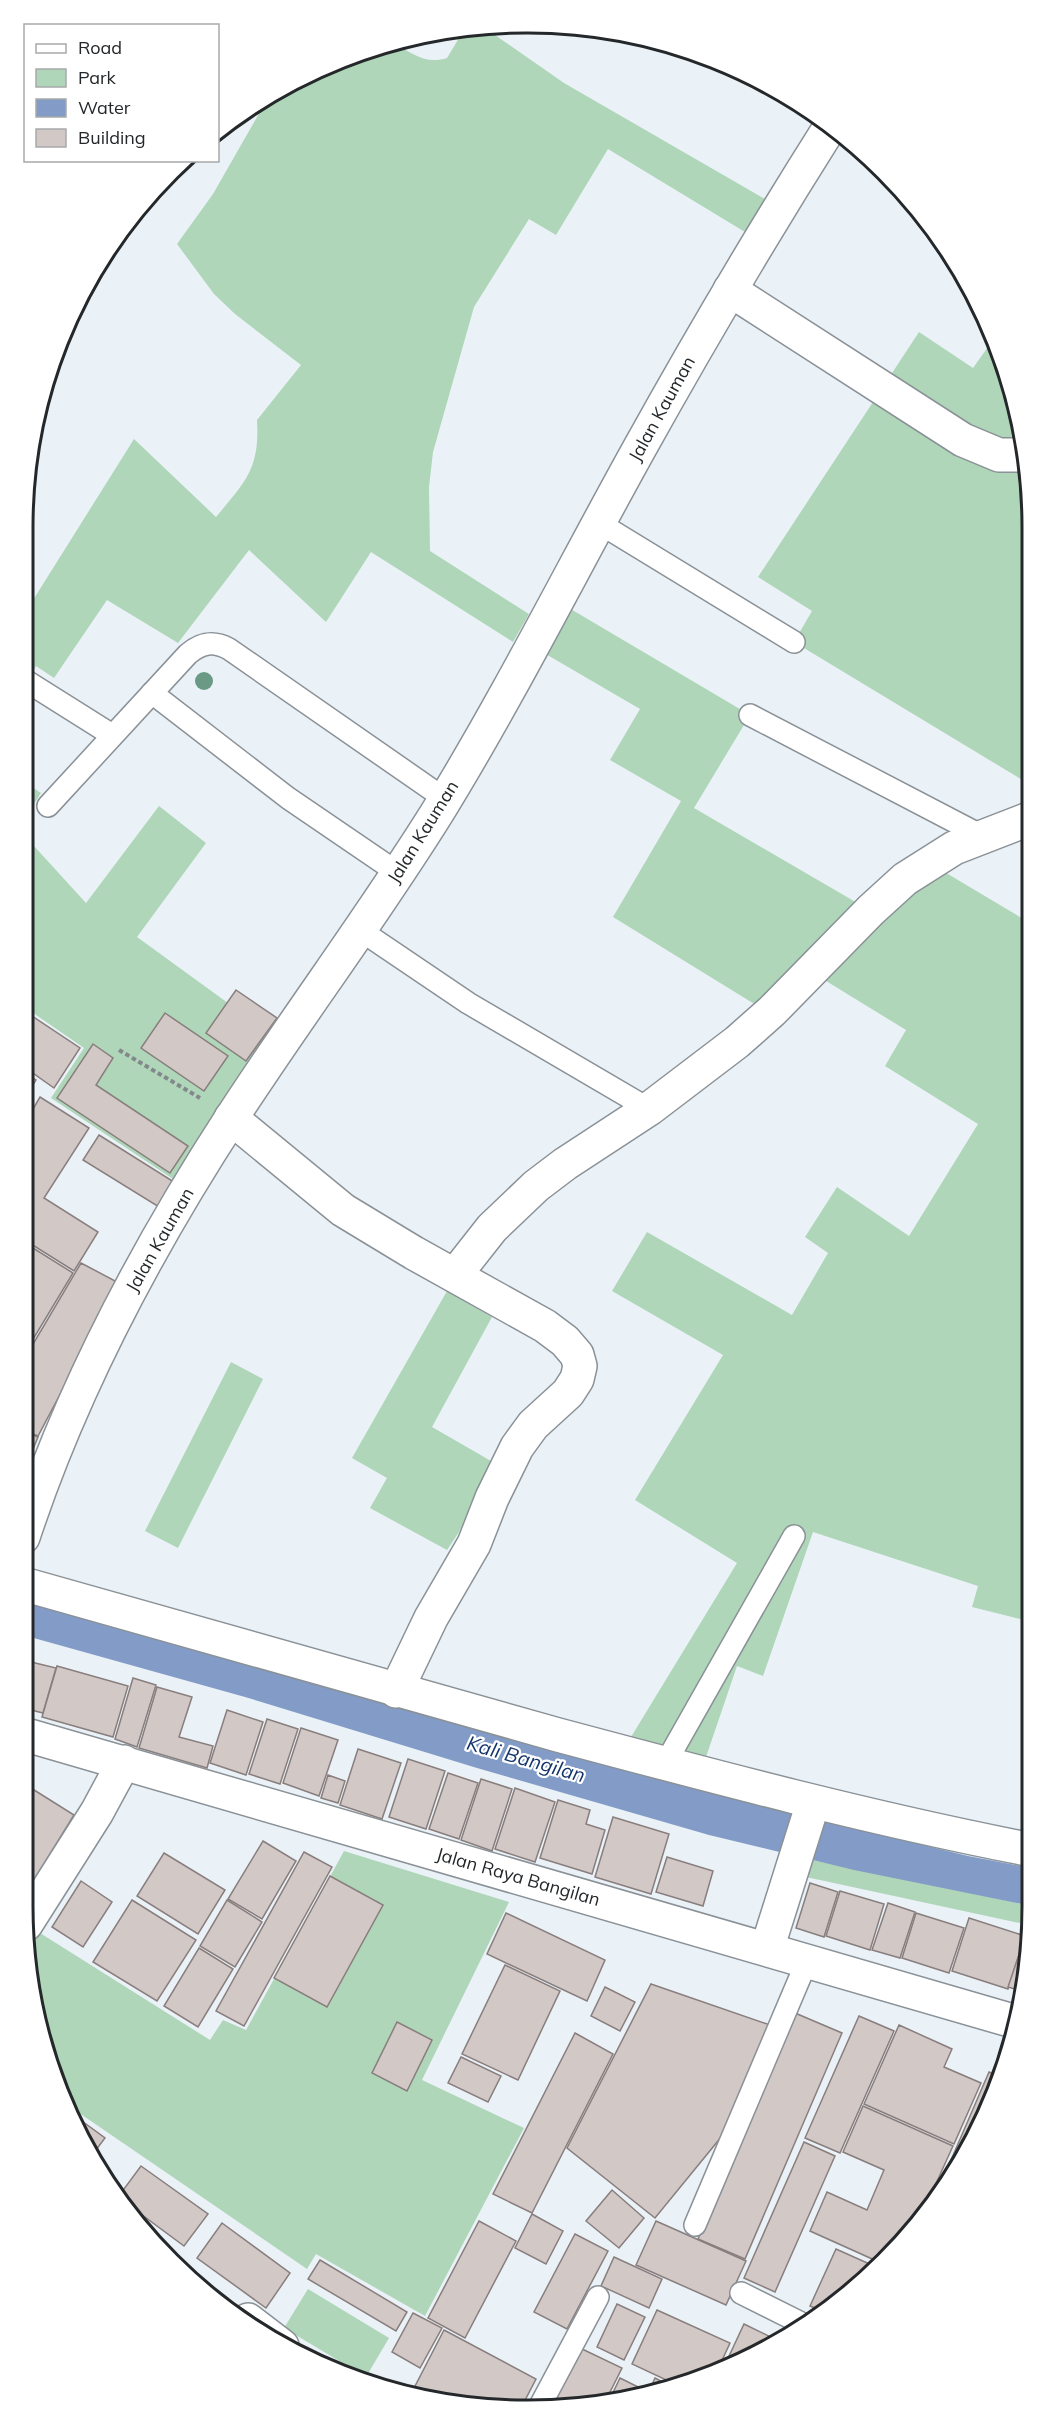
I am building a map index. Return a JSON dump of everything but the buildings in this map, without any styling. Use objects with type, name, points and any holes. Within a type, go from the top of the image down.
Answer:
[{"type":"street","name":"Jalan Kauman","points":[[33,1506],[44,1473],[88,1372],[150,1255],[231,1118],[360,930],[446,799],[730,290],[826,133]]},
{"type":"street","points":[[730,290],[963,440],[999,455],[1016,455]]},
{"type":"street","points":[[455,1275],[492,1228],[536,1186],[565,1164],[649,1109],[737,1042],[772,1011],[871,910],[905,879],[954,848],[1022,822]]},
{"type":"street","points":[[231,1118],[343,1210],[405,1248],[545,1326],[565,1341],[577,1355],[580,1366],[578,1379],[568,1393],[533,1425],[517,1447],[492,1497],[474,1544],[431,1618],[396,1691]]},
{"type":"street","points":[[33,1587],[396,1691],[812,1806],[1022,1848]]},
{"type":"street","name":"Jalan Raya Bangilan","points":[[33,1737],[1008,2020]]},
{"type":"street","points":[[33,1913],[97,1812],[124,1762]]},
{"type":"street","points":[[767,1949],[812,1806]]},
{"type":"lane","points":[[599,523],[794,642]]},
{"type":"lane","points":[[48,806],[194,648],[212,643],[222,645],[446,799]]},
{"type":"lane","points":[[33,686],[112,735]]},
{"type":"lane","points":[[152,693],[288,798],[398,873]]},
{"type":"lane","points":[[750,715],[984,837]]},
{"type":"lane","points":[[360,930],[468,1003],[649,1109]]},
{"type":"lane","points":[[665,1764],[794,1536]]},
{"type":"lane","points":[[695,2225],[807,1961]]},
{"type":"lane","points":[[741,2293],[796,2321]]},
{"type":"lane","points":[[543,2400],[598,2298]]},
{"type":"path","points":[[119,1050],[231,1118]]},
{"type":"green space","points":[[494,34],[564,83],[765,199],[745,232],[608,149],[556,235],[529,219],[474,307],[433,452],[429,487],[430,551],[529,614],[513,642],[371,552],[326,622],[249,550],[178,643],[107,600],[54,678],[36,666],[33,671],[33,600],[134,439],[216,517],[243,484],[253,463],[256,451],[257,420],[301,365],[235,314],[214,294],[177,244],[213,194],[260,112],[280,99],[338,71],[400,50],[405,49],[425,59],[447,58],[459,38]]},
{"type":"green space","points":[[919,332],[973,368],[988,347],[1005,400],[1018,463],[1021,495],[1022,780],[794,642],[812,611],[758,577]]},
{"type":"green space","points":[[569,608],[750,715],[694,808],[859,904],[916,855],[1022,918],[1022,1620],[972,1607],[978,1586],[813,1532],[763,1676],[737,1666],[706,1757],[631,1737],[737,1563],[635,1500],[723,1355],[612,1291],[647,1232],[792,1315],[828,1253],[805,1237],[837,1187],[909,1236],[978,1124],[885,1066],[906,1030],[800,965],[756,1005],[613,917],[681,801],[610,760],[640,709],[544,653]]},
{"type":"green space","points":[[33,788],[41,793],[33,805]]},
{"type":"green space","points":[[159,806],[206,843],[137,937],[272,1035],[176,1181],[51,1098],[84,1048],[33,1013],[33,845],[86,903]]},
{"type":"green space","points":[[447,1291],[492,1317],[432,1427],[491,1461],[459,1532],[447,1550],[370,1508],[387,1478],[352,1458]]},
{"type":"green space","points":[[231,1362],[263,1379],[178,1548],[145,1531]]},
{"type":"green space","points":[[344,1851],[509,1902],[422,2080],[524,2128],[425,2316],[316,2254],[307,2269],[79,2113],[59,2064],[50,2033],[37,1970],[34,1940],[40,1933],[210,2040],[223,2020],[246,2030]]},
{"type":"green space","points":[[812,1860],[1022,1904],[1021,1923],[806,1877]]},
{"type":"green space","points":[[308,2289],[389,2338],[368,2374],[346,2365],[284,2328]]},
{"type":"water","name":"Kali Bangilan","points":[[33,1603],[748,1802],[968,1856],[1022,1866],[1022,1904],[854,1870],[709,1835],[477,1768],[245,1697],[33,1638]]}]
